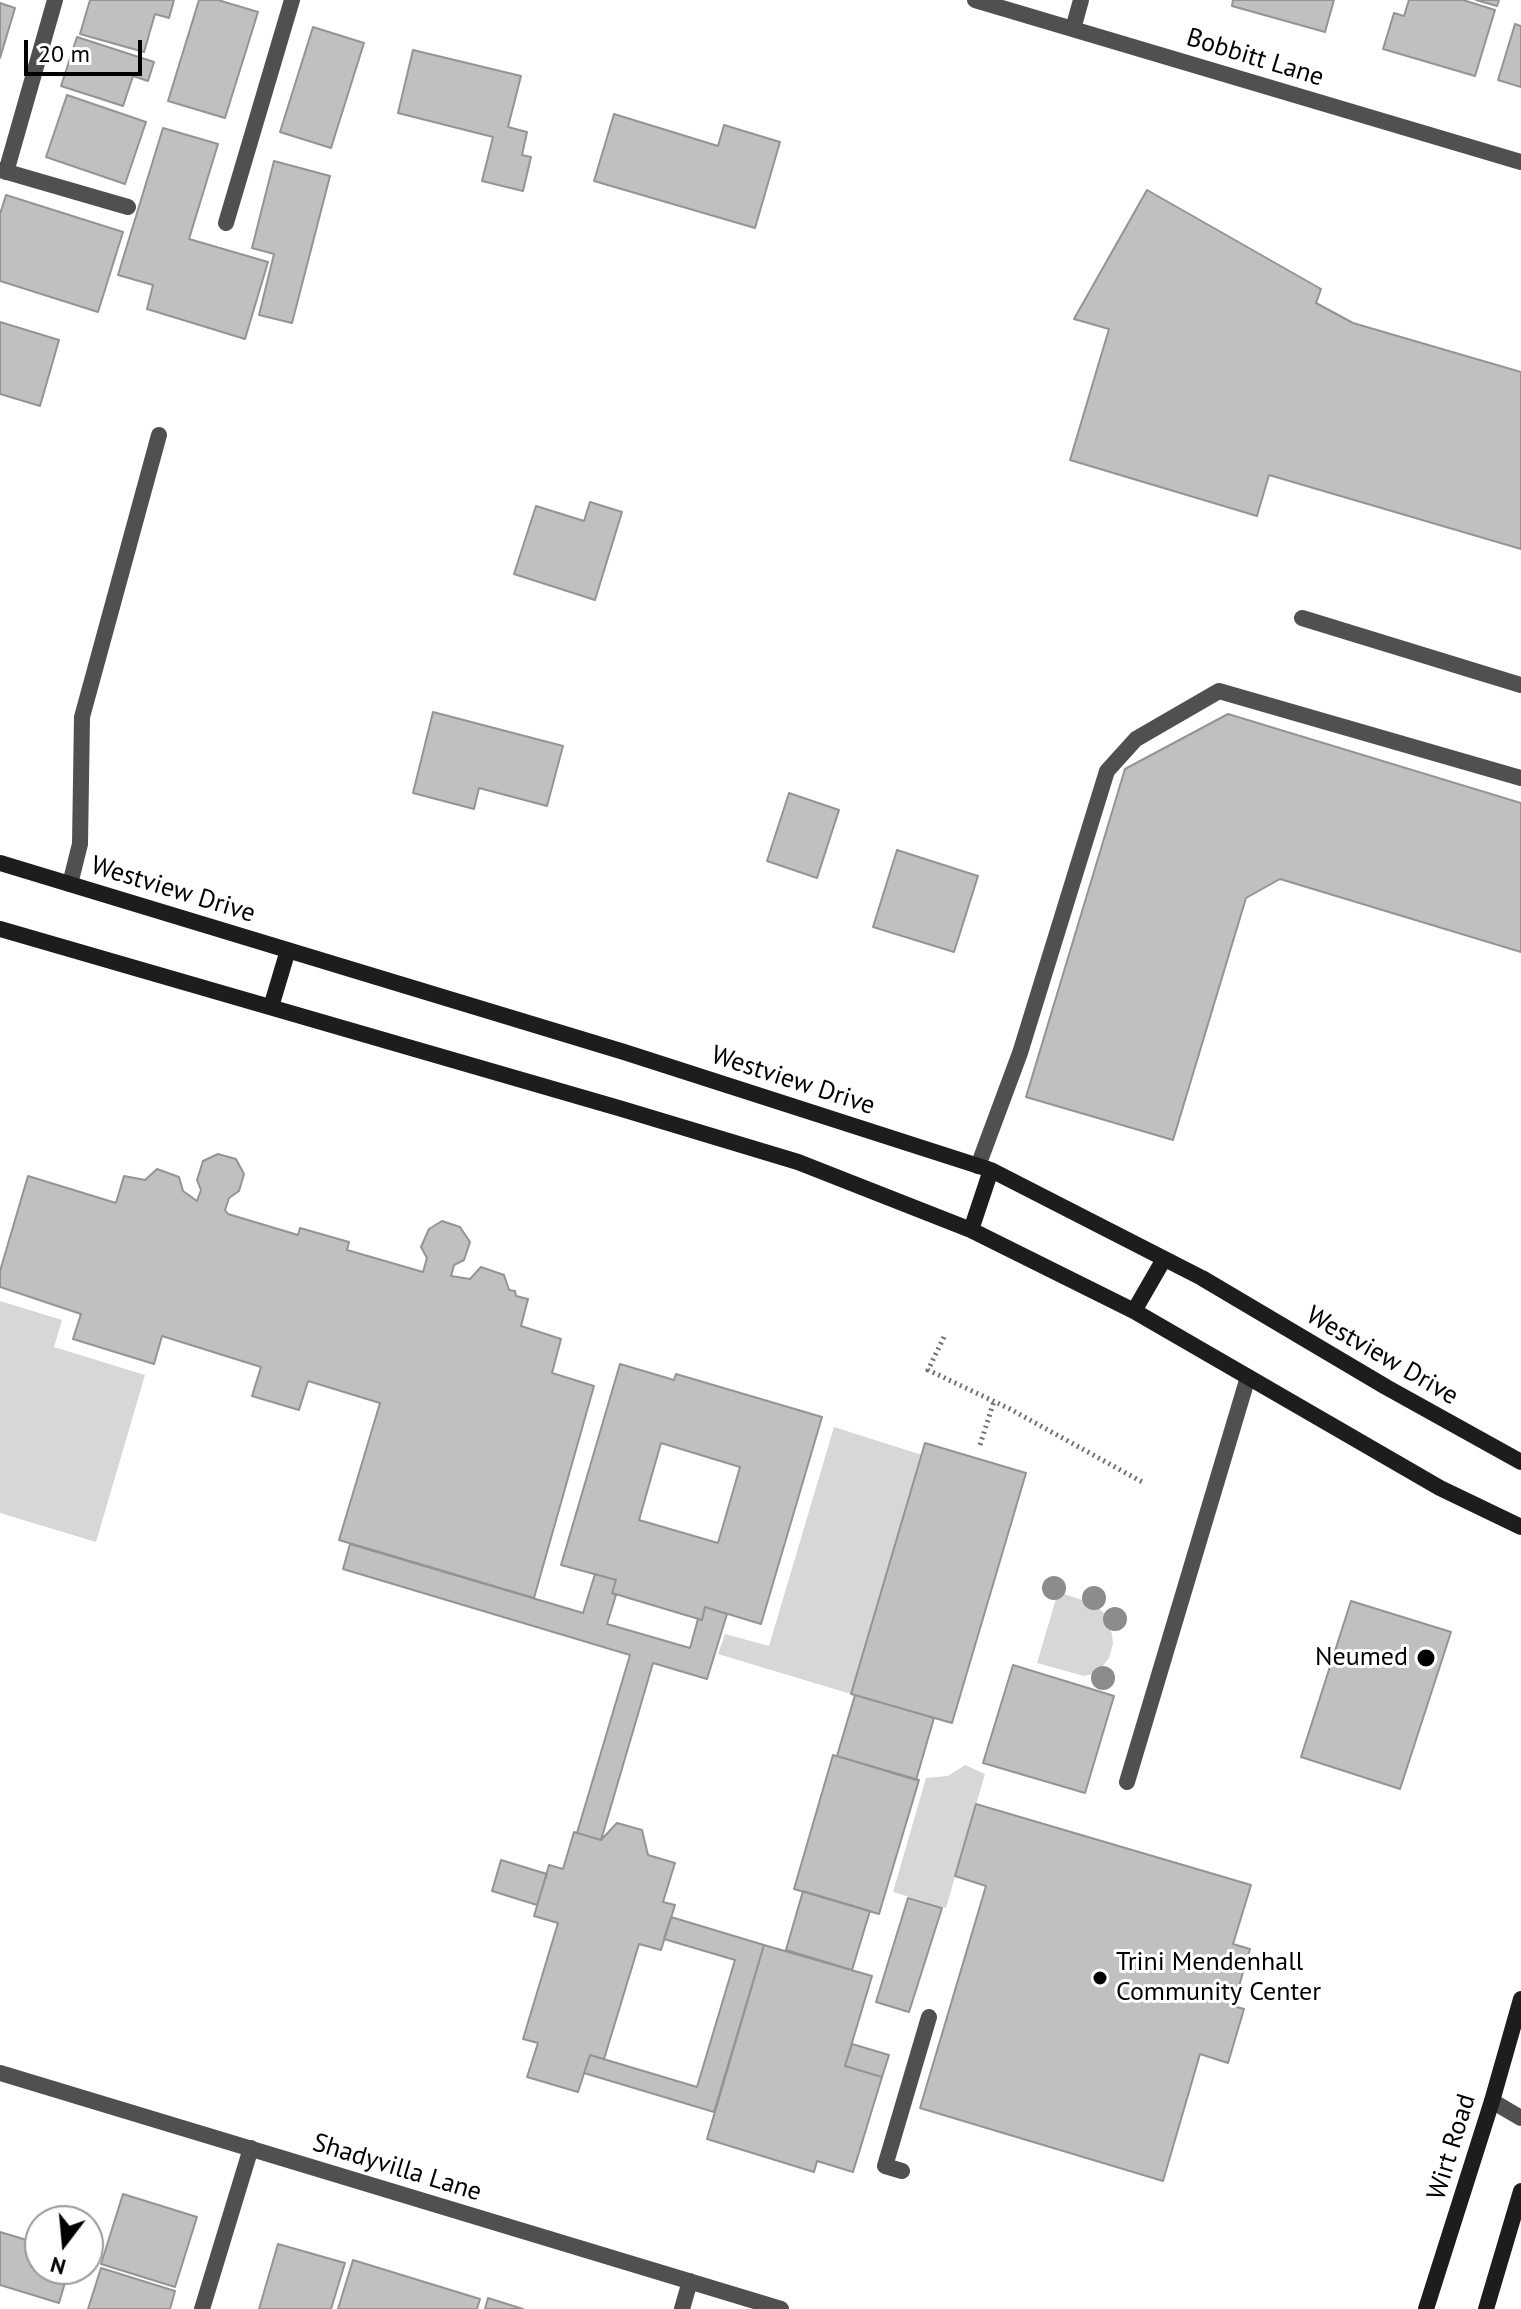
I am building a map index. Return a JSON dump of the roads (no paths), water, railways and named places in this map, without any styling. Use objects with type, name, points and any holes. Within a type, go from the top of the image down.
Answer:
[{"type":"main road","name":"Westview Drive","points":[[0,863],[624,1052],[985,1168],[1202,1278],[1386,1387],[1521,1462]]},
{"type":"main road","points":[[0,929],[798,1162],[971,1230],[1134,1311],[1440,1488],[1521,1527]]},
{"type":"main road","points":[[271,1007],[288,950]]},
{"type":"main road","points":[[971,1230],[985,1168]]},
{"type":"main road","points":[[1134,1311],[1164,1259]]},
{"type":"main road","name":"Wirt Road","points":[[1426,2309],[1521,1999]]},
{"type":"main road","points":[[1486,2309],[1521,2191]]},
{"type":"street","points":[[55,0],[3,171],[128,207]]},
{"type":"street","points":[[226,223],[292,0]]},
{"type":"street","name":"Bobbitt Lane","points":[[975,0],[1521,162]]},
{"type":"street","points":[[1073,29],[1081,0]]},
{"type":"street","points":[[70,884],[80,844],[82,717],[159,435]]},
{"type":"street","points":[[1302,618],[1521,685]]},
{"type":"street","points":[[985,1168],[1107,771],[1136,739],[1219,691],[1521,778]]},
{"type":"street","points":[[1127,1782],[1248,1377]]},
{"type":"street","points":[[902,2171],[885,2166],[929,2017]]},
{"type":"street","name":"Shadyvilla Lane","points":[[0,2073],[781,2309]]},
{"type":"street","points":[[1492,2101],[1521,2118]]},
{"type":"street","points":[[202,2309],[251,2148]]},
{"type":"street","points":[[682,2309],[690,2281]]},
{"type":"place","name":"Neumed","points":[[1426,1658]]},
{"type":"place","name":"Trini Mendenhall Community Center","points":[[1100,1978]]}]
